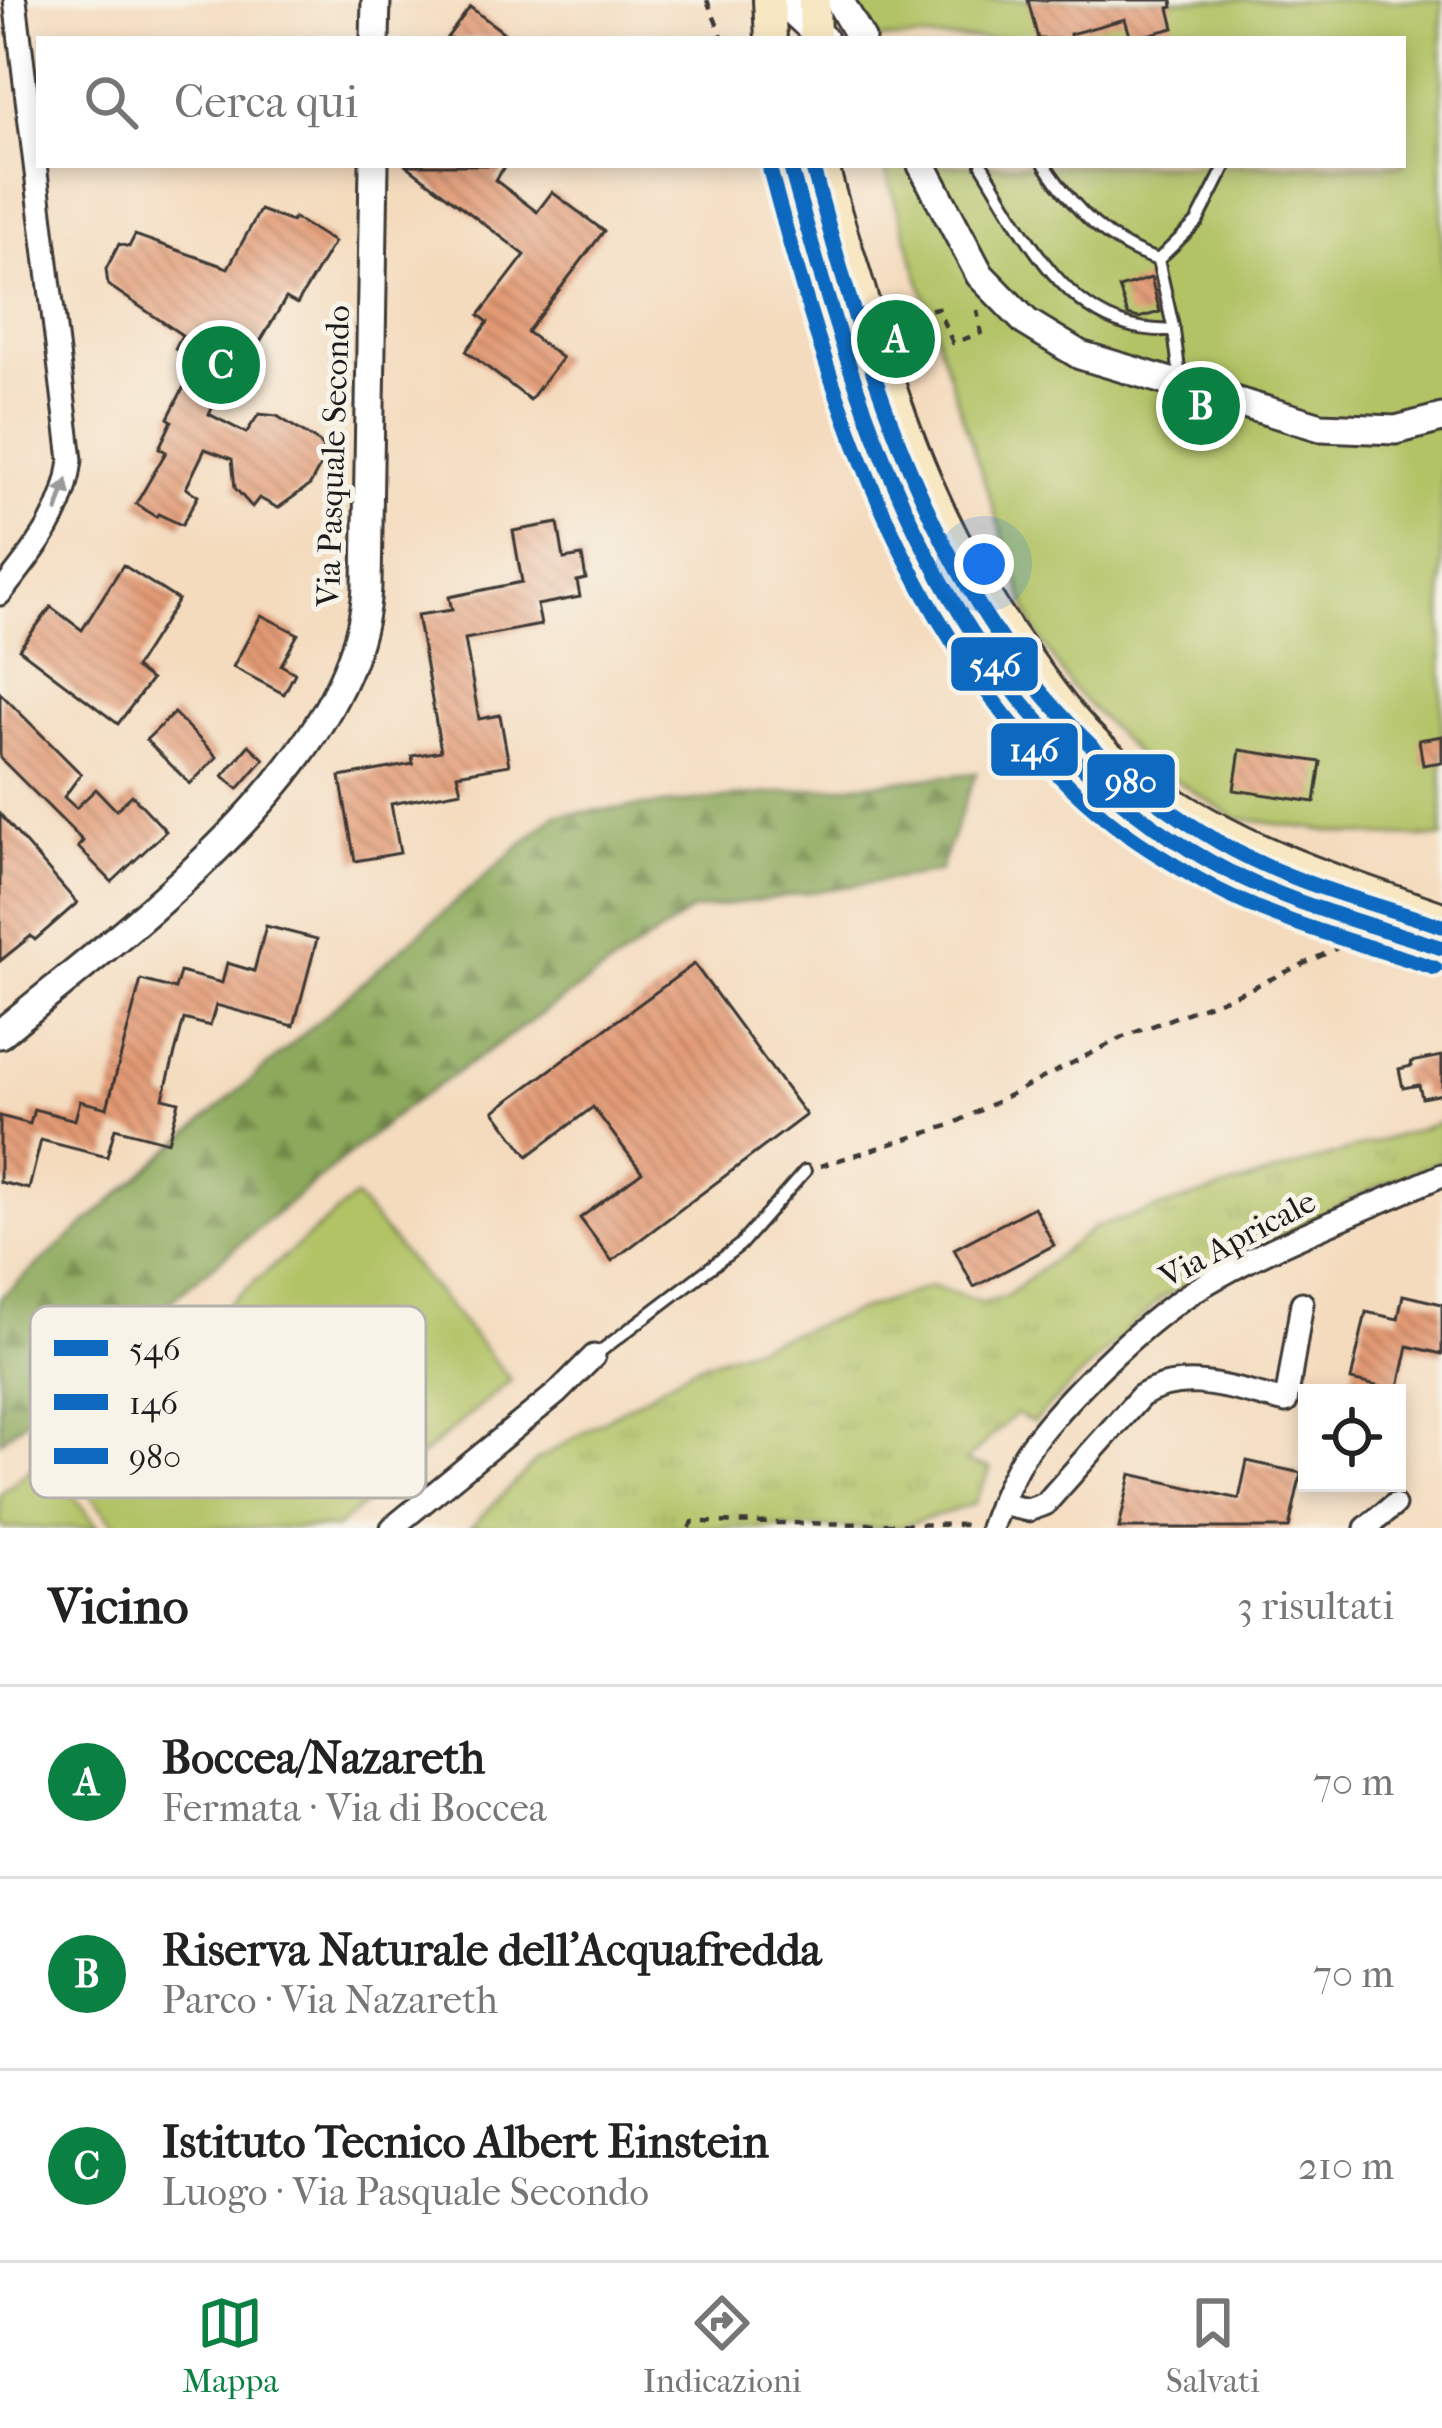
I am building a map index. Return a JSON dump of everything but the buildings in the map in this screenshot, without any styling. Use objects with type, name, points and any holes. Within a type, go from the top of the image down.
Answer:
[{"type":"main road","points":[[769,0],[771,36]]},
{"type":"main road","points":[[814,0],[818,36]]},
{"type":"main road","points":[[791,168],[839,333],[890,483],[938,580],[1039,728],[1088,778],[1180,844],[1260,885],[1442,948]]},
{"type":"main road","points":[[824,168],[913,457],[951,541],[1010,637],[1073,722],[1156,792],[1246,845],[1299,870],[1442,918]]},
{"type":"street","points":[[0,594],[55,519],[68,486],[71,460],[15,0]]},
{"type":"street","points":[[375,36],[376,0]]},
{"type":"street","points":[[781,0],[817,36]]},
{"type":"street","points":[[839,0],[859,36]]},
{"type":"street","name":"Via Pasquale Secondo","points":[[0,1034],[134,922],[236,827],[309,739],[353,662],[368,587],[374,168]]},
{"type":"street","points":[[924,168],[970,261],[1025,322],[1080,355],[1286,419],[1339,430],[1396,430],[1442,418]]},
{"type":"street","name":"Via Apricale","points":[[994,1519],[1033,1443],[1165,1312],[1193,1291],[1442,1175]]},
{"type":"street","points":[[994,1519],[1045,1504],[1141,1396],[1161,1384],[1184,1380],[1286,1402],[1302,1303]]},
{"type":"street","points":[[392,1528],[557,1393],[594,1356]]},
{"type":"street","points":[[1366,1528],[1394,1504]]},
{"type":"lane","points":[[984,168],[1047,263],[1078,298],[1129,326],[1174,331]]},
{"type":"lane","points":[[1048,168],[1100,231],[1158,260]]},
{"type":"lane","points":[[1158,260],[1197,222],[1224,168]]},
{"type":"lane","points":[[1158,260],[1182,388]]},
{"type":"lane","points":[[594,1356],[740,1245],[805,1171]]},
{"type":"path","points":[[707,0],[722,36]]},
{"type":"path","points":[[869,325],[937,308],[952,343],[981,333],[973,293]]},
{"type":"path","points":[[805,1171],[951,1125],[1123,1037],[1247,990],[1346,944],[1360,921]]},
{"type":"path","points":[[689,1528],[693,1522],[994,1519]]},
{"type":"green space","points":[[853,0],[1442,0],[1442,838],[1349,834],[1235,818],[1139,757],[1071,687],[1034,629],[885,168],[1406,168],[1406,36],[856,36]]},
{"type":"green space","points":[[976,773],[939,872],[691,911],[405,1108],[164,1306],[30,1306],[30,1416],[0,1441],[0,1298],[555,815]]},
{"type":"green space","points":[[1442,1122],[1442,1159],[1359,1195],[1160,1299],[1033,1422],[1015,1414],[965,1462],[991,1468],[974,1504],[897,1528],[470,1528],[536,1461],[695,1366],[931,1286],[984,1303],[1007,1296],[1093,1228]]},
{"type":"green space","points":[[355,1197],[511,1380],[426,1452],[426,1306],[226,1306]]},
{"type":"green space","points":[[30,1470],[30,1498],[75,1498],[99,1528],[4,1528],[0,1494]]},
{"type":"green space","points":[[92,1498],[371,1498],[336,1528],[118,1528]]},
{"type":"transit line","name":"546","points":[[791,168],[850,368],[887,466],[930,560],[983,649],[1046,730],[1121,801],[1211,862],[1295,900],[1442,948]]},
{"type":"transit line","name":"980","points":[[813,168],[870,364],[905,459],[947,549],[997,634],[1058,711],[1131,781],[1219,842],[1300,880],[1442,926]]},
{"type":"transit line","name":"146","points":[[770,170],[822,349],[888,523],[930,605],[980,683],[1039,755],[1117,827],[1198,879],[1284,919],[1435,968]]},
{"type":"place","name":"Boccea/Nazareth","points":[[896,339]]},
{"type":"place","name":"Istituto Tecnico Albert Einstein","points":[[221,365]]},
{"type":"place","name":"Riserva Naturale dell'Acquafredda","points":[[1201,406]]}]
